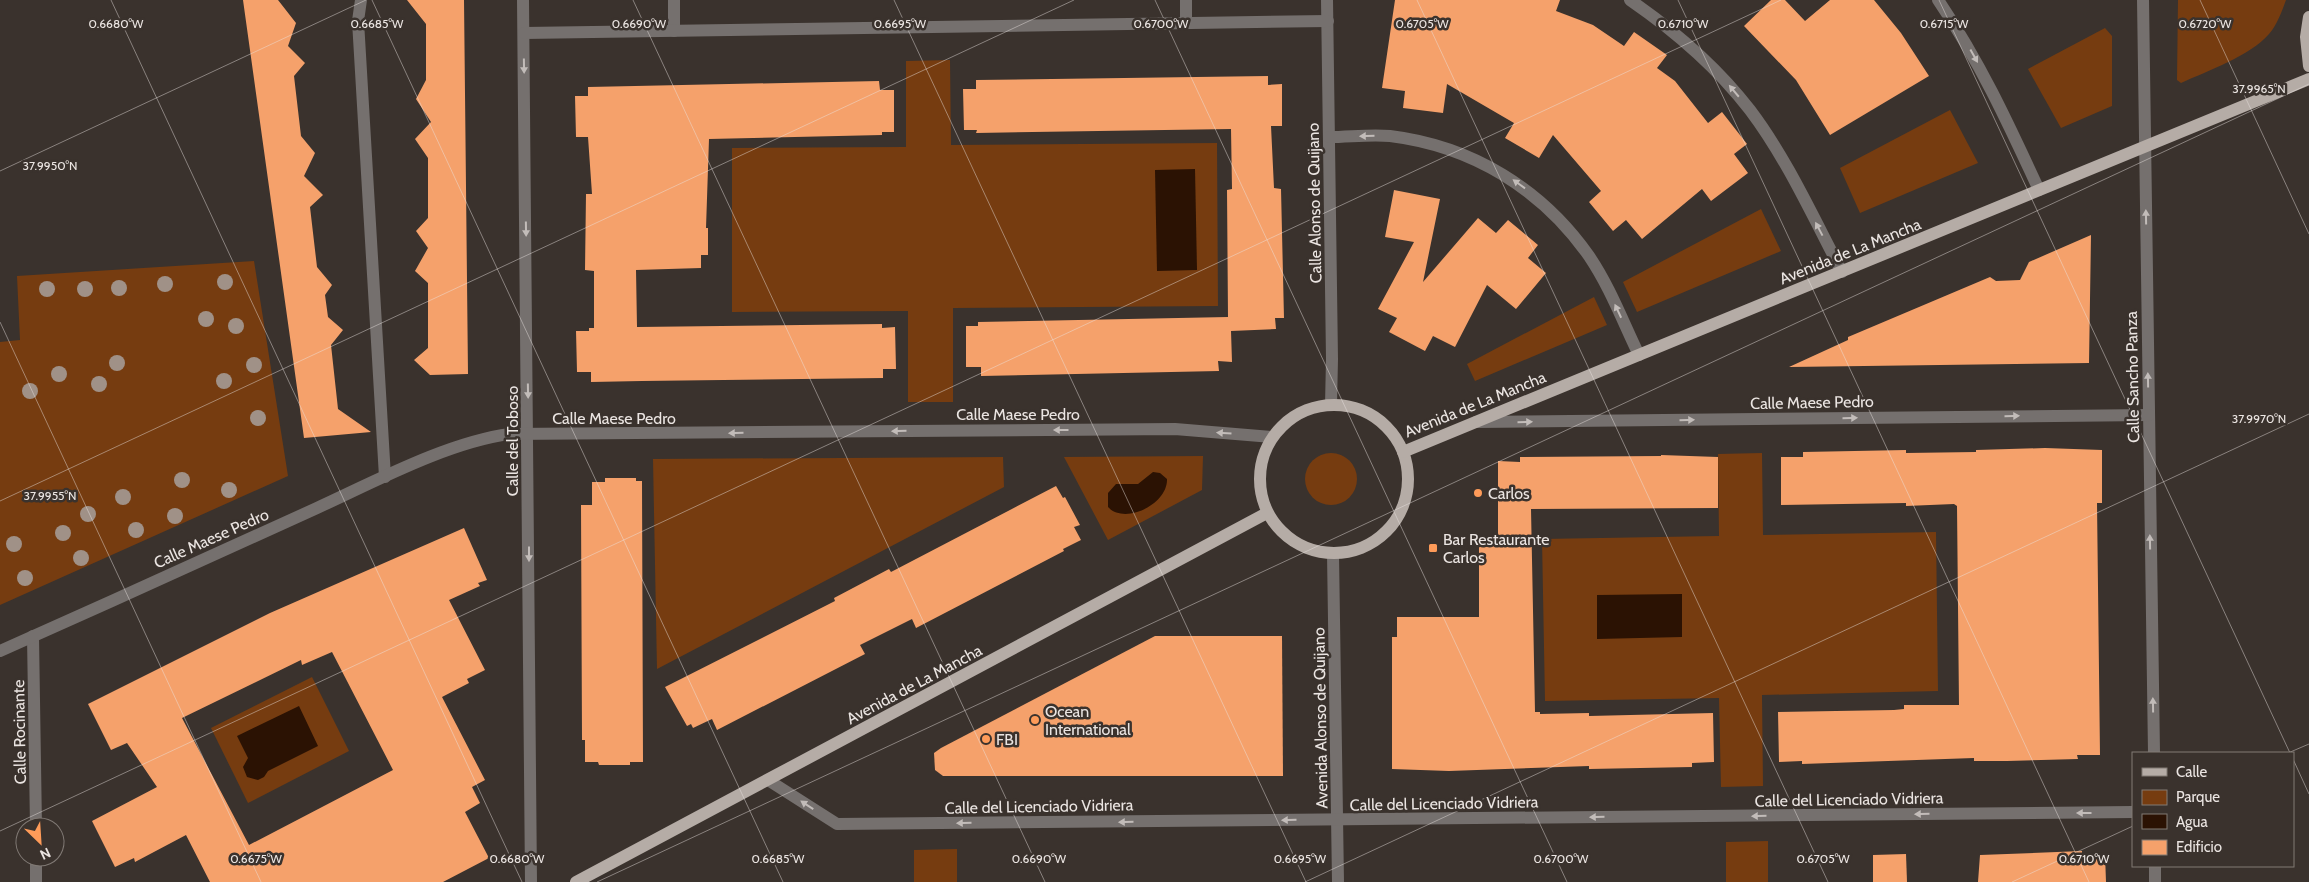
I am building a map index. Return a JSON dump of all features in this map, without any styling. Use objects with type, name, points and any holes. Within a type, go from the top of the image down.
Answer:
[{"type":"main road","points":[[2309,16],[2306,37],[2309,66]]},
{"type":"main road","name":"Avenida de La Mancha","points":[[1403,452],[2309,79]]},
{"type":"main road","points":[[1331,405],[1350,406],[1368,413],[1384,424],[1396,439],[1403,452],[1408,476],[1406,496],[1399,515],[1387,531],[1371,544],[1353,551],[1333,554],[1313,550],[1294,542],[1279,530],[1267,513],[1260,487],[1261,461],[1272,436],[1298,414],[1314,407],[1331,405]]},
{"type":"main road","name":"Avenida de La Mancha","points":[[576,882],[1267,513]]},
{"type":"street","points":[[351,0],[358,21]]},
{"type":"street","points":[[361,0],[358,21],[385,477]]},
{"type":"street","name":"Calle del Toboso","points":[[523,0],[531,882]]},
{"type":"street","points":[[674,0],[674,30]]},
{"type":"street","points":[[1186,0],[1186,23]]},
{"type":"street","name":"Calle Alonso de Quijano","points":[[1328,0],[1331,405]]},
{"type":"street","points":[[1630,0],[1667,26],[1693,48],[1750,110],[1782,160],[1842,272]]},
{"type":"street","points":[[1938,0],[1964,39],[1988,82],[2040,190]]},
{"type":"street","name":"Calle Sancho Panza","points":[[2143,0],[2154,752]]},
{"type":"street","points":[[524,33],[1328,21]]},
{"type":"street","points":[[1329,137],[1389,136],[1428,143],[1486,164],[1510,178],[1535,196],[1565,226],[1589,257],[1606,284],[1639,355]]},
{"type":"street","name":"Calle Maese Pedro","points":[[1476,422],[2149,414]]},
{"type":"street","name":"Calle Maese Pedro","points":[[0,651],[385,477],[473,441],[491,436],[528,434],[1175,429],[1272,436]]},
{"type":"street","name":"Avenida Alonso de Quijano","points":[[1333,554],[1338,882]]},
{"type":"street","name":"Calle Rocinante","points":[[33,636],[36,817]]},
{"type":"street","name":"Calle del Licenciado Vidriera","points":[[768,780],[837,824],[2132,812]]},
{"type":"street","points":[[36,867],[36,882]]},
{"type":"street","points":[[2155,867],[2155,882]]},
{"type":"green space","points":[[2178,0],[2286,0],[2279,18],[2269,34],[2261,42],[2240,56],[2181,83],[2177,80]]},
{"type":"green space","points":[[2105,28],[2112,36],[2112,106],[2061,128],[2028,69]]},
{"type":"green space","points":[[950,60],[951,145],[1217,143],[1218,306],[953,308],[953,402],[908,402],[908,311],[732,312],[732,148],[906,147],[906,61]]},
{"type":"green space","points":[[1950,110],[1978,163],[1860,213],[1840,168]]},
{"type":"green space","points":[[1761,209],[1781,251],[1637,312],[1623,282]]},
{"type":"green space","points":[[254,261],[288,476],[0,605],[0,342],[20,340],[17,276]]},
{"type":"green space","points":[[1594,297],[1607,325],[1475,381],[1467,364]]},
{"type":"green space","points":[[1331,453],[1345,457],[1353,465],[1357,479],[1353,493],[1345,501],[1331,505],[1317,501],[1309,493],[1305,479],[1309,465],[1317,457]]},
{"type":"green space","points":[[1762,453],[1763,535],[1936,532],[1938,691],[1762,695],[1763,786],[1721,787],[1719,698],[1545,701],[1542,539],[1719,536],[1718,454]]},
{"type":"green space","points":[[1203,456],[1202,490],[1108,540],[1064,457]]},
{"type":"green space","points":[[1003,457],[1004,487],[657,669],[653,459]]},
{"type":"green space","points":[[312,677],[349,751],[248,803],[211,728]]},
{"type":"green space","points":[[1768,841],[1768,882],[1726,882],[1726,842]]},
{"type":"green space","points":[[957,849],[957,882],[914,882],[914,850]]},
{"type":"water","points":[[1195,169],[1197,270],[1157,271],[1155,170]]},
{"type":"water","points":[[1153,472],[1160,473],[1167,479],[1160,497],[1153,504],[1134,513],[1124,514],[1115,512],[1108,507],[1108,493],[1116,484],[1138,484]]},
{"type":"water","points":[[1682,594],[1682,637],[1597,639],[1597,595]]},
{"type":"water","points":[[299,706],[318,746],[268,771],[264,777],[258,780],[247,777],[243,767],[248,758],[237,736]]},
{"type":"building","points":[[243,0],[278,0],[296,23],[288,46],[305,63],[294,76],[301,136],[315,153],[304,176],[323,195],[310,207],[317,267],[332,285],[325,295],[328,317],[343,330],[331,345],[338,409],[371,432],[304,438]]},
{"type":"building","points":[[407,0],[464,0],[468,374],[430,375],[414,360],[428,348],[428,283],[415,271],[428,248],[416,231],[428,218],[428,158],[415,139],[431,122],[416,99],[426,80],[426,24]]},
{"type":"building","points":[[1395,0],[1560,0],[1556,11],[1593,25],[1624,46],[1634,32],[1667,55],[1657,68],[1675,81],[1708,123],[1722,112],[1747,144],[1734,154],[1748,173],[1711,201],[1702,189],[1642,239],[1626,220],[1613,231],[1589,202],[1601,191],[1553,135],[1539,158],[1505,138],[1514,123],[1447,84],[1443,113],[1403,108],[1405,91],[1382,88]]},
{"type":"building","points":[[1771,0],[1785,0],[1805,21],[1830,0],[1874,0],[1901,33],[1929,76],[1830,135],[1796,80],[1744,26]]},
{"type":"building","points":[[1268,76],[1268,85],[1282,84],[1282,126],[1271,126],[1274,188],[1281,189],[1284,318],[1275,318],[1276,329],[1231,331],[1232,362],[1218,361],[1219,371],[981,376],[981,367],[966,367],[966,326],[978,326],[978,322],[1228,317],[1227,190],[1232,189],[1231,129],[976,133],[977,130],[964,130],[963,89],[976,89],[976,80]]},
{"type":"building","points":[[879,81],[880,90],[894,90],[894,132],[882,132],[882,135],[709,139],[706,228],[708,228],[708,255],[701,255],[701,268],[636,270],[637,327],[882,324],[882,328],[895,327],[896,369],[883,369],[883,378],[591,382],[591,372],[577,372],[576,331],[589,331],[589,328],[594,328],[594,271],[585,270],[586,194],[592,194],[588,137],[576,137],[575,96],[588,96],[588,87]]},
{"type":"building","points":[[1394,190],[1440,199],[1423,282],[1478,218],[1496,233],[1508,220],[1538,245],[1528,258],[1546,273],[1516,309],[1487,285],[1455,347],[1433,336],[1425,351],[1389,332],[1397,318],[1378,309],[1414,242],[1385,237]]},
{"type":"building","points":[[2091,235],[2089,363],[1789,367],[1848,340],[1848,337],[1990,277],[1996,281],[2020,280],[2029,262]]},
{"type":"building","points":[[2045,448],[2102,450],[2102,503],[2097,503],[2100,755],[2077,755],[2078,759],[2007,761],[1974,761],[1974,758],[1802,764],[1802,761],[1779,762],[1778,712],[1894,710],[1904,709],[1904,705],[1959,705],[1957,506],[1954,504],[1906,506],[1906,503],[1781,505],[1781,457],[1803,457],[1803,452],[1906,450],[1906,453],[1976,452],[1976,450]]},
{"type":"building","points":[[1661,455],[1718,457],[1718,508],[1531,509],[1535,712],[1540,712],[1540,714],[1589,713],[1589,716],[1713,713],[1714,762],[1692,763],[1692,767],[1589,769],[1589,766],[1449,771],[1392,769],[1392,637],[1397,637],[1397,617],[1479,617],[1479,539],[1498,539],[1498,461],[1520,462],[1520,457]]},
{"type":"building","points":[[605,478],[636,478],[636,481],[642,481],[643,762],[630,762],[630,765],[599,765],[598,762],[585,762],[585,740],[582,740],[581,505],[592,505],[592,482],[605,482]]},
{"type":"building","points":[[1056,486],[1063,498],[1065,497],[1080,525],[1074,527],[1081,540],[1063,549],[1064,551],[916,628],[912,619],[860,645],[865,654],[717,730],[712,719],[693,728],[691,724],[687,726],[665,687],[835,601],[834,598],[889,569],[891,572]]},
{"type":"building","points":[[464,528],[487,580],[478,583],[480,586],[449,600],[485,670],[467,679],[469,683],[442,697],[485,780],[472,787],[480,803],[465,812],[489,858],[443,882],[210,882],[186,835],[135,862],[134,858],[115,867],[92,821],[157,787],[127,743],[111,750],[88,704],[270,613]],"holes":[[[332,652],[393,770],[249,845],[182,718],[301,660],[302,665]]]},
{"type":"building","points":[[1155,636],[1282,636],[1283,776],[943,776],[935,770],[934,753],[941,748]]},
{"type":"building","points":[[2082,851],[2082,855],[2105,854],[2106,882],[1978,882],[1980,855]]},
{"type":"building","points":[[1906,854],[1907,882],[1873,882],[1873,855]]},
{"type":"place","name":"Carlos","points":[[1478,493]]},
{"type":"place","name":"Bar Restaurante Carlos","points":[[1433,548]]},
{"type":"place","name":"Ocean International","points":[[1035,720]]},
{"type":"place","name":"FBI","points":[[986,739]]}]
